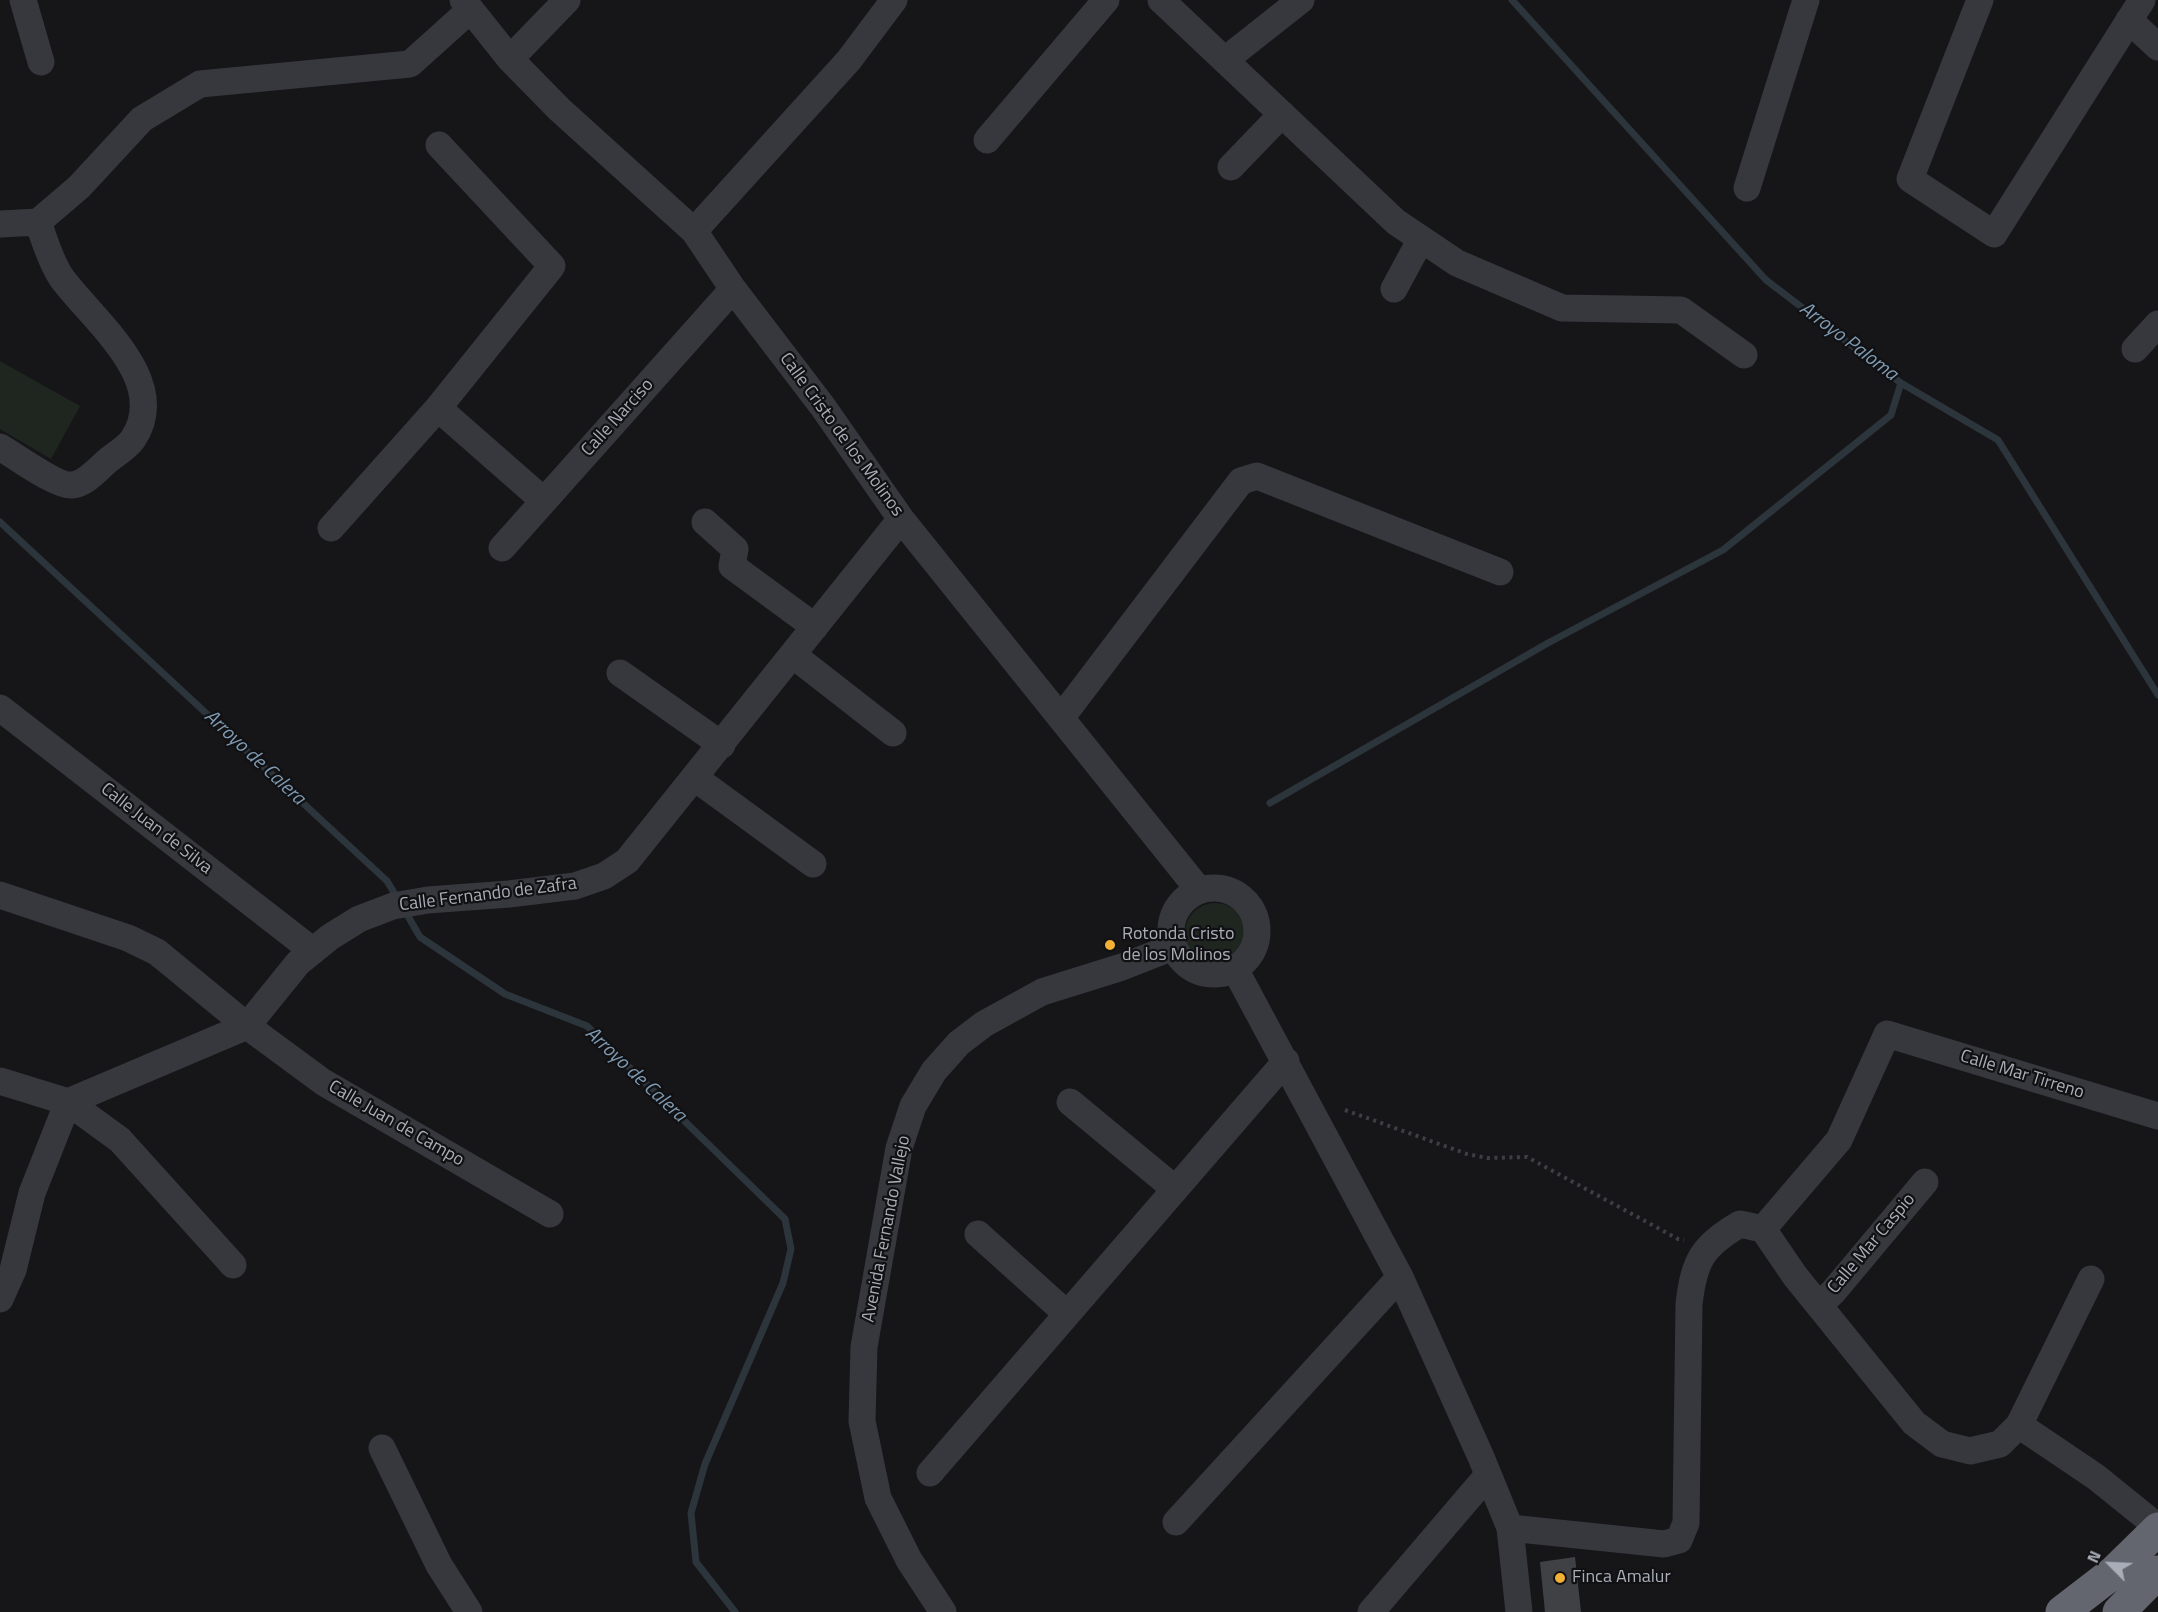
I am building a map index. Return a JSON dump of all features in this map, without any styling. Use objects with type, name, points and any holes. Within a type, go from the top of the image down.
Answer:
[{"type":"highway","points":[[2062,1612],[2114,1572],[2157,1524]]},
{"type":"highway","points":[[2119,1612],[2158,1572]]},
{"type":"street","points":[[22,0],[41,62]]},
{"type":"street","points":[[510,59],[567,0]]},
{"type":"street","points":[[694,231],[849,60],[894,0]]},
{"type":"street","points":[[987,140],[1106,0]]},
{"type":"street","points":[[1161,0],[1396,222],[1457,263],[1562,308],[1681,310],[1744,355]]},
{"type":"street","points":[[1225,60],[1301,0]]},
{"type":"street","points":[[1747,188],[1806,0]]},
{"type":"street","points":[[1980,0],[1910,179],[1994,234],[2136,10],[2158,47]]},
{"type":"street","points":[[0,224],[39,222],[79,187],[142,119],[200,84],[410,64],[466,5]]},
{"type":"street","name":"Calle Cristo de los Molinos","points":[[466,5],[510,59],[559,108],[694,231],[733,289],[823,407],[901,519],[1199,890]]},
{"type":"street","points":[[1231,167],[1282,114]]},
{"type":"street","points":[[331,528],[438,408],[552,266],[439,145]]},
{"type":"street","points":[[0,447],[57,481],[70,486],[82,482],[132,441],[142,421],[144,398],[138,375],[124,353],[61,276],[52,261],[39,222]]},
{"type":"street","points":[[1394,289],[1421,239]]},
{"type":"street","name":"Calle Narciso","points":[[502,548],[733,289]]},
{"type":"street","points":[[2135,349],[2158,324]]},
{"type":"street","points":[[438,408],[544,501]]},
{"type":"street","points":[[1061,718],[1241,481],[1257,476],[1500,572]]},
{"type":"street","name":"Calle Fernando de Zafra","points":[[68,1102],[247,1026],[298,963],[359,919],[381,910],[428,900],[575,886],[604,876],[627,861],[901,519]]},
{"type":"street","points":[[705,522],[735,549],[732,566],[815,627]]},
{"type":"street","points":[[793,655],[893,733]]},
{"type":"street","points":[[620,673],[722,745]]},
{"type":"street","name":"Calle Juan de Silva","points":[[0,708],[313,951]]},
{"type":"street","points":[[695,778],[813,864]]},
{"type":"street","points":[[1214,888],[1228,890],[1240,896],[1250,907],[1256,920],[1256,941],[1246,960],[1235,969],[1221,974],[1206,974],[1192,969],[1181,960],[1173,947],[1171,933],[1175,913],[1187,897],[1199,890],[1214,888]]},
{"type":"street","name":"Calle Juan de Campo","points":[[0,895],[128,938],[157,952],[247,1026],[323,1082],[550,1214]]},
{"type":"street","name":"Avenida Fernando Vallejo","points":[[943,1612],[909,1560],[878,1498],[862,1421],[864,1347],[899,1148],[914,1107],[934,1071],[959,1043],[984,1024],[1042,992],[1122,967],[1173,947]]},
{"type":"street","points":[[1235,969],[1400,1278],[1488,1475],[1510,1528],[1519,1612]]},
{"type":"street","name":"Calle Mar Tirreno","points":[[1763,1229],[1839,1140],[1887,1034],[2158,1116]]},
{"type":"street","points":[[930,1473],[1286,1061]]},
{"type":"street","points":[[0,1081],[68,1102],[120,1140],[232,1264]]},
{"type":"street","points":[[0,1299],[13,1270],[32,1193],[68,1102]]},
{"type":"street","points":[[1070,1102],[1175,1189]]},
{"type":"street","name":"Calle Mar Caspio","points":[[1819,1305],[1833,1292],[1925,1182]]},
{"type":"street","points":[[1510,1528],[1664,1544],[1679,1540],[1686,1523],[1689,1304],[1692,1275],[1710,1244],[1740,1224],[1763,1229],[1819,1305],[1914,1423],[1942,1444],[1970,1451],[2000,1444],[2019,1425],[2091,1279]]},
{"type":"street","points":[[978,1234],[1067,1314]]},
{"type":"street","points":[[1176,1522],[1400,1278]]},
{"type":"street","points":[[2019,1425],[2096,1478],[2157,1524]]},
{"type":"street","points":[[382,1448],[439,1565],[469,1612]]},
{"type":"street","points":[[1371,1612],[1488,1475]]},
{"type":"path","points":[[1345,1110],[1467,1154],[1487,1158],[1527,1157],[1678,1239],[1710,1244]]},
{"type":"shaded area","points":[[0,361],[80,406],[51,459],[0,429]]},
{"type":"shaded area","points":[[1215,903],[1232,908],[1240,916],[1245,933],[1240,950],[1232,958],[1215,963],[1198,958],[1190,950],[1185,933],[1190,916],[1198,908]]},
{"type":"building","name":"Finca Amalur","points":[[1575,1557],[1581,1612],[1545,1612],[1540,1562]]},
{"type":"waterway","name":"Arroyo Paloma","points":[[1512,0],[1766,280],[1901,383],[1998,440],[2158,695]]},
{"type":"waterway","points":[[1270,803],[1548,643],[1723,550],[1891,415],[1901,383]]},
{"type":"waterway","name":"Arroyo de Calera","points":[[0,522],[387,881],[398,899]]},
{"type":"waterway","name":"Arroyo de Calera","points":[[405,911],[420,937],[505,994],[587,1026],[785,1219],[791,1249],[783,1283],[705,1464],[691,1513],[696,1562],[735,1612]]},
{"type":"place","name":"Rotonda Cristo de los Molinos","points":[[1110,945]]},
{"type":"place","name":"Finca Amalur","points":[[1560,1578]]}]
